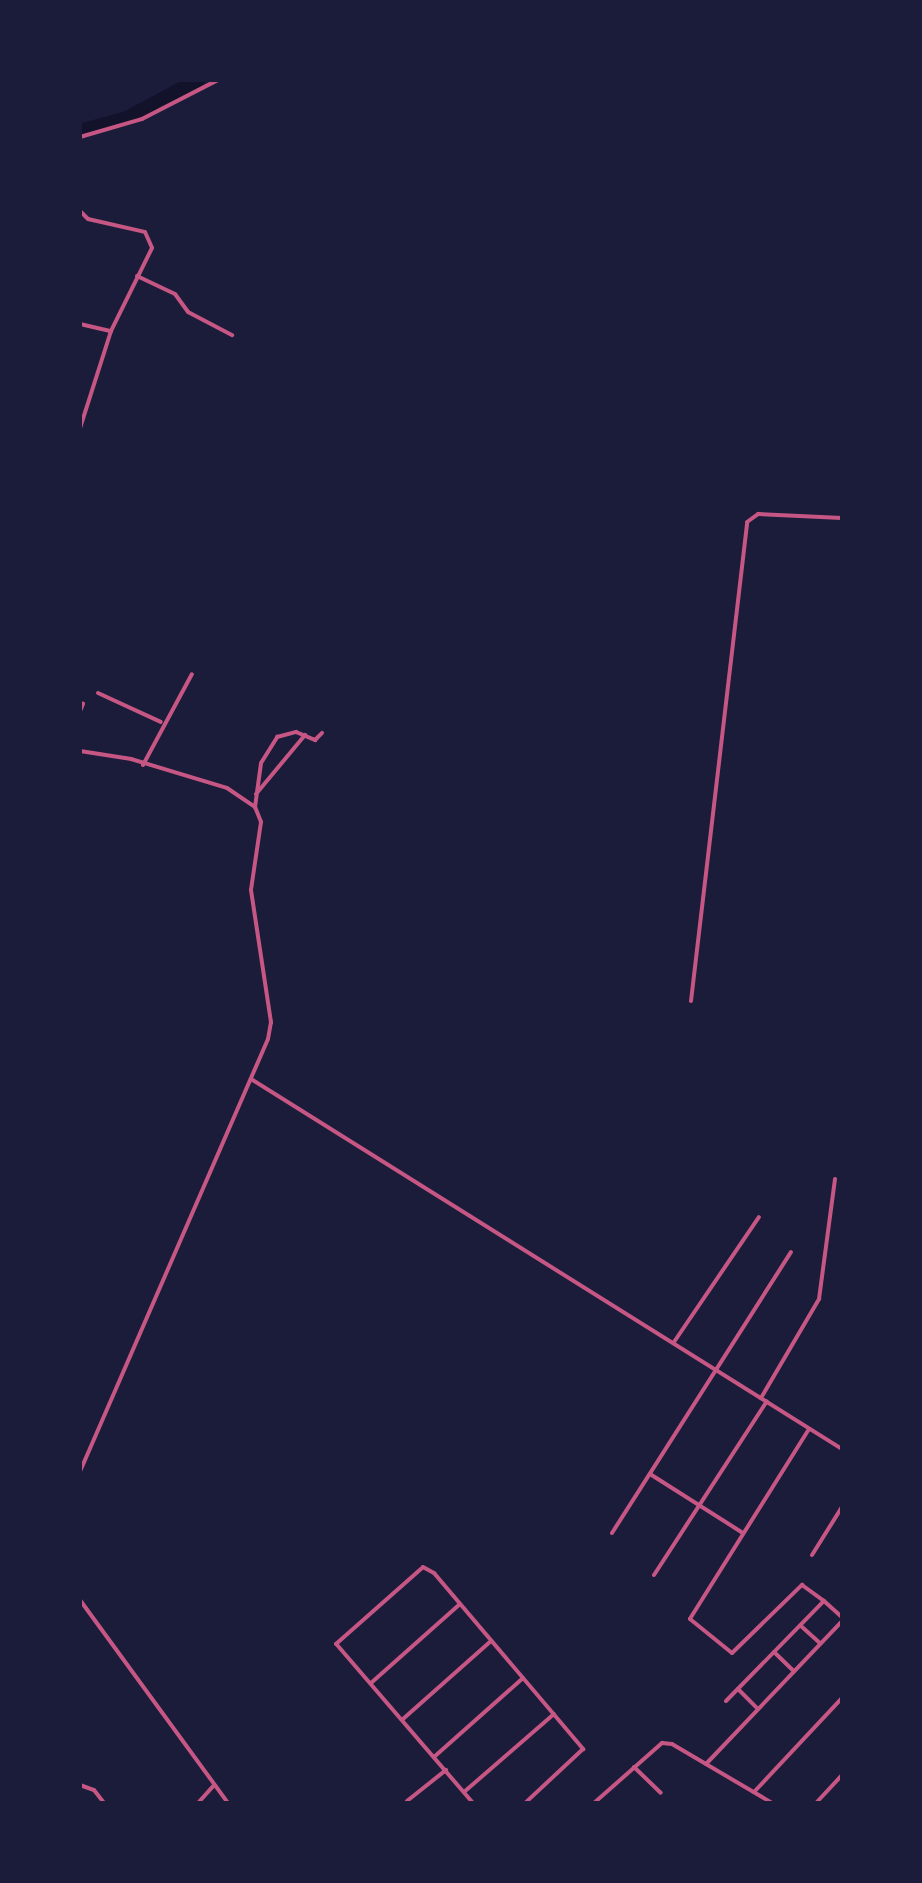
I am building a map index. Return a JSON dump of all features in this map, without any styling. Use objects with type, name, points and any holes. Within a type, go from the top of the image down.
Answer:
[{"type":"street","points":[[80,137],[142,119],[218,80]]},
{"type":"street","points":[[80,211],[88,219],[145,232],[152,248],[108,330],[83,402],[80,428]]},
{"type":"street","points":[[137,276],[175,294],[188,312],[232,335]]},
{"type":"street","points":[[80,324],[108,330]]},
{"type":"street","points":[[691,1001],[747,522],[758,514],[842,518]]},
{"type":"street","points":[[143,765],[162,722],[192,674]]},
{"type":"street","points":[[98,693],[162,722]]},
{"type":"street","points":[[80,711],[83,704]]},
{"type":"street","points":[[80,1471],[251,1079],[271,1022],[251,890],[261,822],[255,807],[261,763],[277,737],[284,732],[315,740],[322,733]]},
{"type":"street","points":[[256,794],[305,735]]},
{"type":"street","points":[[80,751],[227,788],[255,807]]},
{"type":"street","points":[[251,1079],[842,1449]]},
{"type":"street","points":[[654,1575],[764,1400],[819,1299],[835,1179]]},
{"type":"street","points":[[674,1342],[759,1217]]},
{"type":"street","points":[[612,1533],[791,1252]]},
{"type":"street","points":[[842,1393],[842,1400]]},
{"type":"street","points":[[706,1764],[842,1619],[802,1585],[732,1653],[695,1626],[691,1612],[809,1429]]},
{"type":"street","points":[[650,1474],[744,1533]]},
{"type":"street","points":[[812,1555],[842,1507]]},
{"type":"street","points":[[473,1803],[403,1719],[339,1652],[337,1637],[423,1567],[460,1604],[580,1745],[583,1755],[525,1803]]},
{"type":"street","points":[[80,1600],[228,1803]]},
{"type":"street","points":[[726,1701],[824,1601]]},
{"type":"street","points":[[371,1683],[460,1604]]},
{"type":"street","points":[[801,1626],[820,1643]]},
{"type":"street","points":[[403,1719],[492,1641]]},
{"type":"street","points":[[774,1652],[794,1671]]},
{"type":"street","points":[[434,1757],[523,1678]]},
{"type":"street","points":[[738,1689],[758,1709]]},
{"type":"street","points":[[754,1792],[842,1698]]},
{"type":"street","points":[[464,1792],[554,1714]]},
{"type":"street","points":[[594,1803],[662,1743],[706,1764],[772,1803]]},
{"type":"street","points":[[633,1766],[661,1793]]},
{"type":"street","points":[[407,1801],[446,1770]]},
{"type":"street","points":[[816,1803],[842,1775]]},
{"type":"street","points":[[80,1785],[94,1790],[104,1803]]},
{"type":"street","points":[[198,1803],[214,1785]]},
{"type":"waterway","points":[[80,131],[127,118],[198,80]]}]
